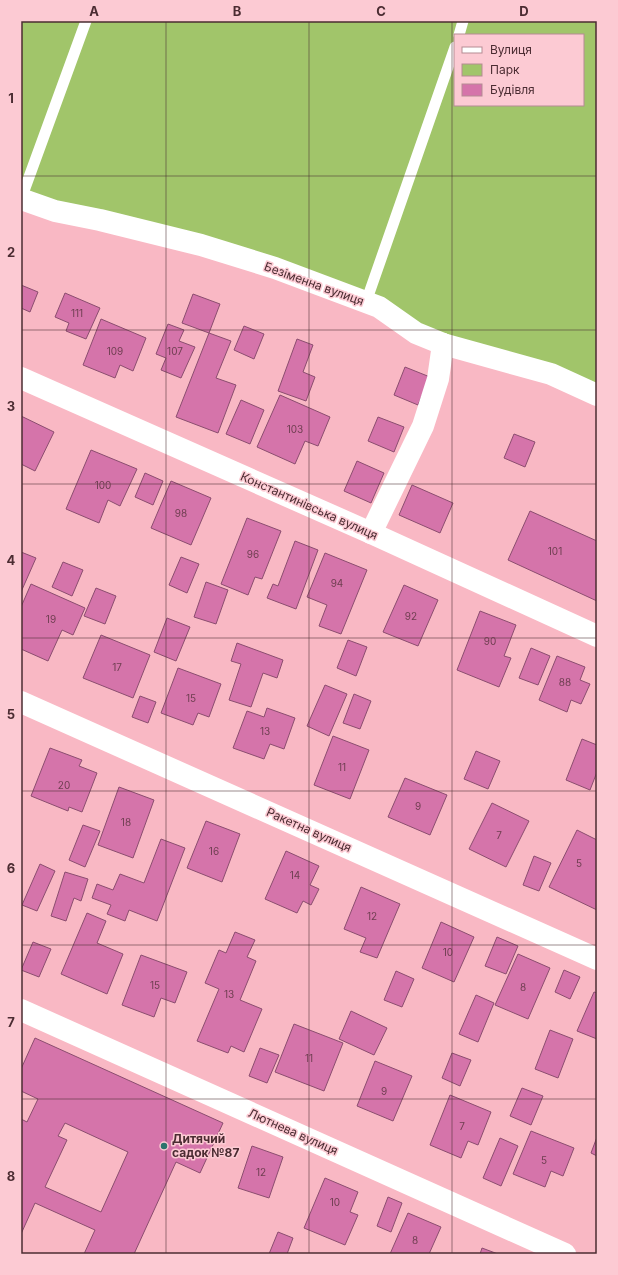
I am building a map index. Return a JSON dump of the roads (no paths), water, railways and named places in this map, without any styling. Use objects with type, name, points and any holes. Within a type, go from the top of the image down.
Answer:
[{"type":"street","name":"Безіменна вулиця","points":[[21,199],[55,211],[100,220],[201,246],[275,268],[366,302],[379,308],[416,333],[443,344],[551,374],[597,395]]},
{"type":"street","points":[[371,533],[423,426],[438,379],[443,344]]},
{"type":"street","name":"Константинівська вулиця","points":[[21,378],[371,533],[597,636]]},
{"type":"street","name":"Ракетна вулиця","points":[[21,702],[597,959]]},
{"type":"street","name":"Лютнева вулиця","points":[[21,1010],[565,1254]]},
{"type":"lane","points":[[21,199],[86,21]]},
{"type":"lane","points":[[459,34],[463,21]]},
{"type":"lane","points":[[366,302],[454,50]]},
{"type":"place","name":"Дитячий садок №87","points":[[164,1146]]}]
